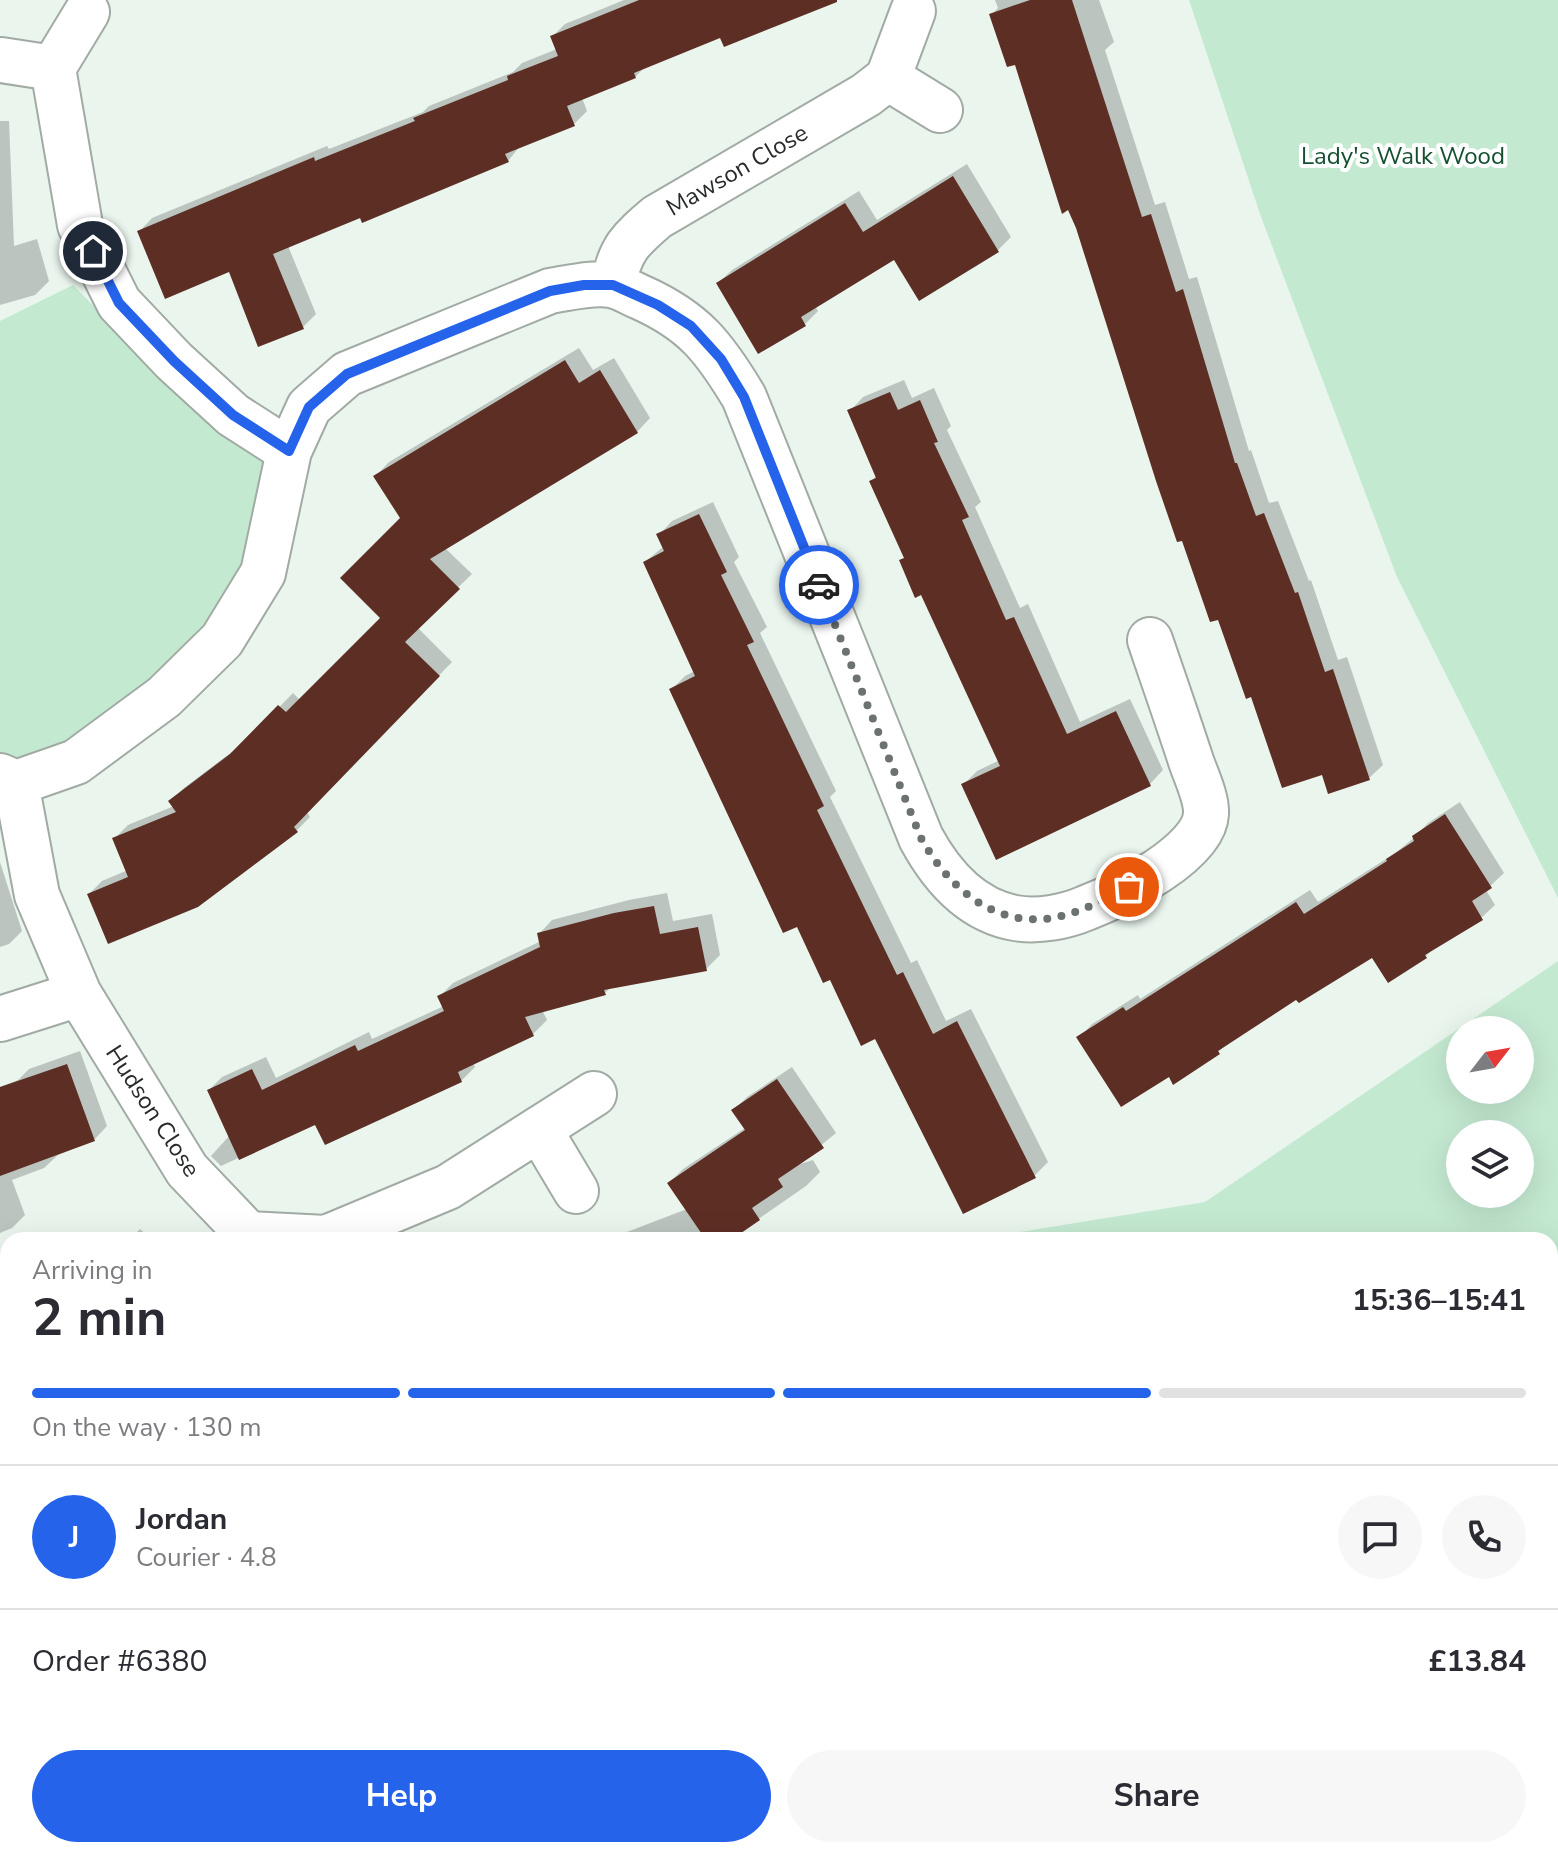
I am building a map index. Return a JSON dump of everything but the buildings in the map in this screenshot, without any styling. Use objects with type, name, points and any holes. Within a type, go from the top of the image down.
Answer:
[{"type":"street","points":[[913,11],[888,78],[940,110]]},
{"type":"street","points":[[87,12],[53,68],[80,225],[119,303],[174,361],[233,415],[289,451]]},
{"type":"street","points":[[1,60],[53,68]]},
{"type":"street","name":"Mawson Close","points":[[613,285],[618,260],[634,237],[657,217],[866,95],[888,78]]},
{"type":"street","name":"Hudson Close","points":[[246,1232],[187,1170],[79,994],[37,895],[8,780],[76,762],[164,697],[222,640],[263,573],[289,451],[309,407],[347,374],[550,291],[584,285],[613,285],[658,305],[691,326],[721,359],[744,397],[921,838],[945,876],[963,893],[986,907],[1014,918],[1044,919],[1085,909],[1176,858],[1199,835],[1206,813],[1199,784],[1150,640]]},
{"type":"street","points":[[0,1019],[79,994]]},
{"type":"street","name":"Hudson Close","points":[[340,1232],[448,1187],[594,1094]]},
{"type":"street","points":[[539,1129],[576,1191]]},
{"type":"green space","name":"Lady's Walk Wood","points":[[1189,0],[1558,0],[1558,898],[1397,577],[1260,214]]},
{"type":"green space","points":[[73,285],[216,430],[233,415],[289,451],[263,573],[164,697],[0,775],[0,321]]},
{"type":"green space","points":[[1558,961],[1558,1232],[1020,1232],[1205,1202],[1446,1037],[1446,1104],[1534,1104],[1534,1016],[1477,1016]]},
{"type":"way so far","points":[[819,585],[921,838],[945,876],[963,893],[986,907],[1014,918],[1044,919],[1085,909],[1129,887]]},
{"type":"route","points":[[93,251],[119,303],[174,361],[233,415],[289,451],[309,407],[347,374],[469,323],[550,291],[584,285],[613,285],[658,305],[691,326],[721,359],[744,397],[819,585]]}]
